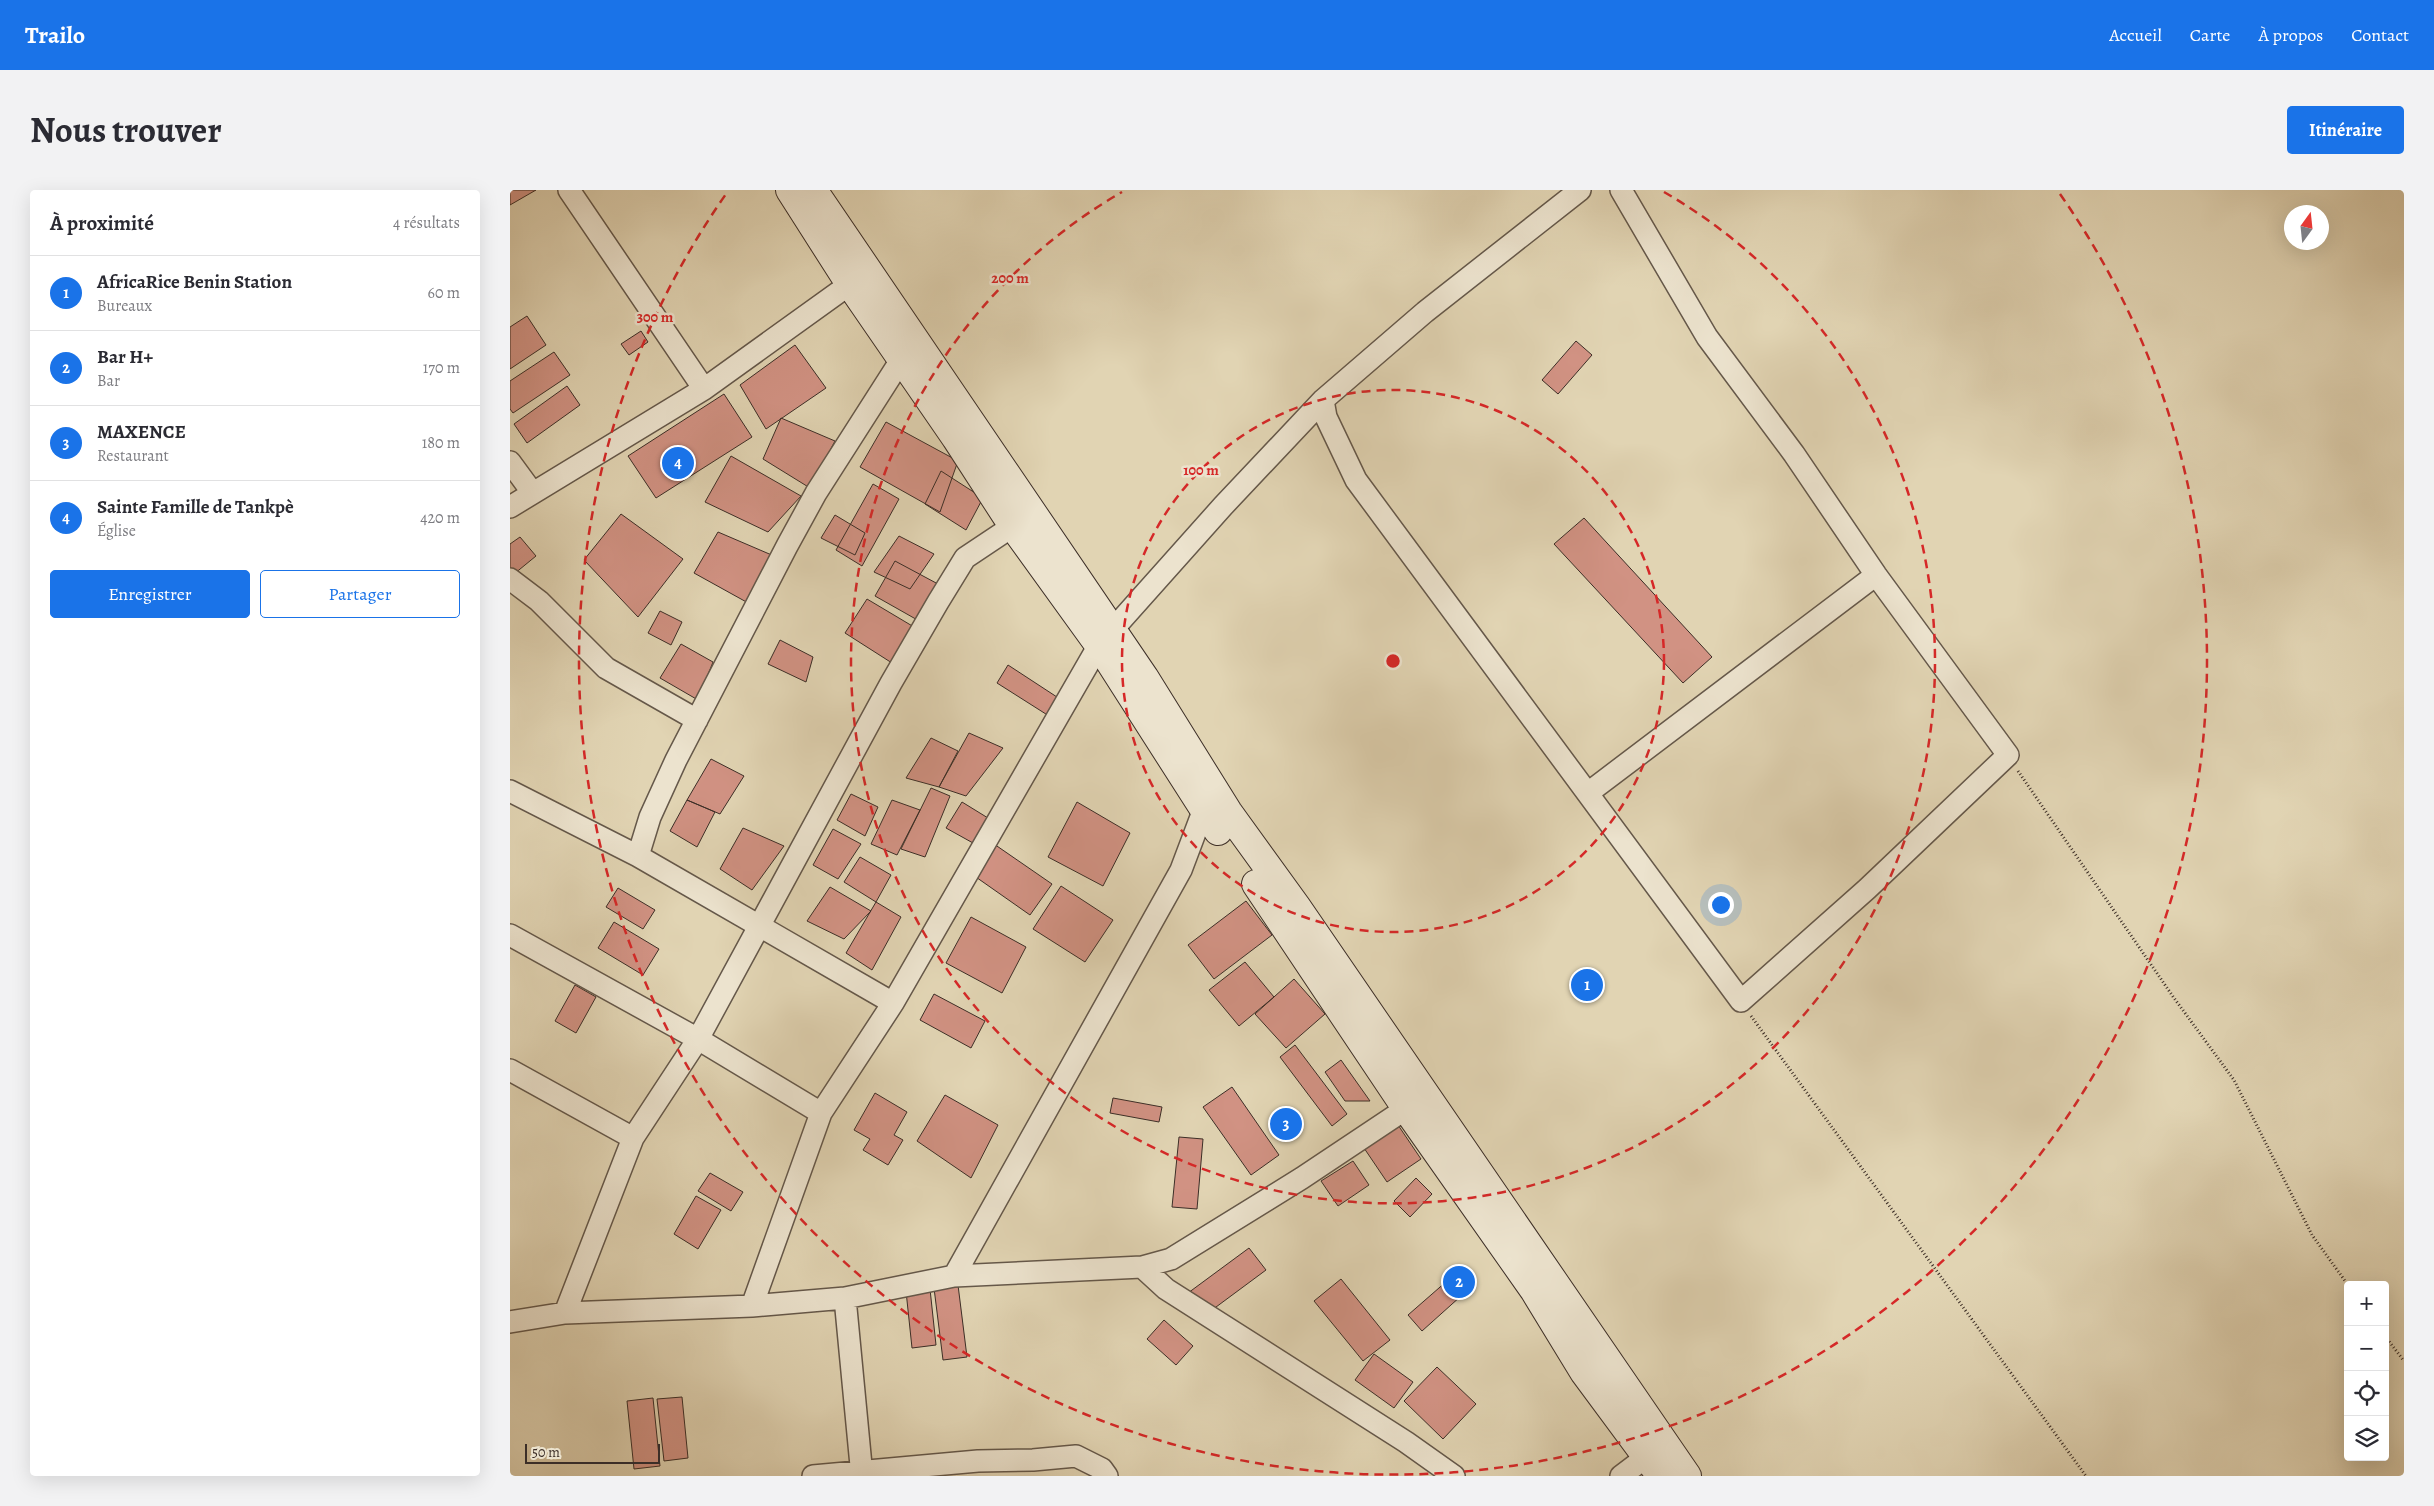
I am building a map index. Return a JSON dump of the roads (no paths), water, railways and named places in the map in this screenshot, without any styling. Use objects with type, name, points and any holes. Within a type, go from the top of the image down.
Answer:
[{"type":"main road","points":[[790,190],[863,282],[910,353],[956,438],[1023,522],[1105,637],[1212,804],[1276,912],[1416,1102],[1584,1372],[1658,1458],[1687,1476]]},
{"type":"main road","points":[[814,190],[863,282]]},
{"type":"street","points":[[569,190],[704,389]]},
{"type":"street","points":[[752,1306],[821,1113],[893,1004],[1105,637],[1216,513],[1324,400],[1425,312],[1580,190]]},
{"type":"street","points":[[1324,400],[1326,417],[1356,480],[1741,1002],[1867,889],[2008,755],[1876,575],[1794,454],[1707,337],[1621,190]]},
{"type":"street","points":[[510,506],[704,389],[863,282]]},
{"type":"street","points":[[638,856],[650,817],[676,760],[816,493],[910,353]]},
{"type":"street","points":[[510,462],[532,492]]},
{"type":"street","points":[[565,1313],[633,1138],[698,1039],[886,691],[964,558],[1023,522]]},
{"type":"street","points":[[1588,793],[1876,575]]},
{"type":"street","points":[[510,579],[539,601],[606,668],[697,720]]},
{"type":"street","points":[[510,791],[638,856],[893,1004]]},
{"type":"street","points":[[954,1276],[1181,870],[1212,804]]},
{"type":"street","points":[[510,935],[698,1039],[821,1113]]},
{"type":"street","points":[[510,1070],[633,1138]]},
{"type":"street","points":[[510,1322],[565,1313],[752,1306],[845,1298],[954,1276],[1142,1267],[1171,1259],[1302,1178],[1416,1102]]},
{"type":"street","points":[[1142,1267],[1166,1289],[1406,1442],[1454,1476]]},
{"type":"street","points":[[845,1298],[862,1474]]},
{"type":"street","points":[[813,1476],[862,1474],[978,1461],[1033,1460],[1076,1456],[1102,1469],[1107,1476]]},
{"type":"street","points":[[1621,1476],[1658,1458]]},
{"type":"place","name":"Sainte Famille de Tankpè","points":[[678,463]]},
{"type":"place","name":"AfricaRice Benin Station","points":[[1587,985]]},
{"type":"place","name":"MAXENCE","points":[[1286,1124]]},
{"type":"place","name":"Bar H+","points":[[1459,1282]]}]
